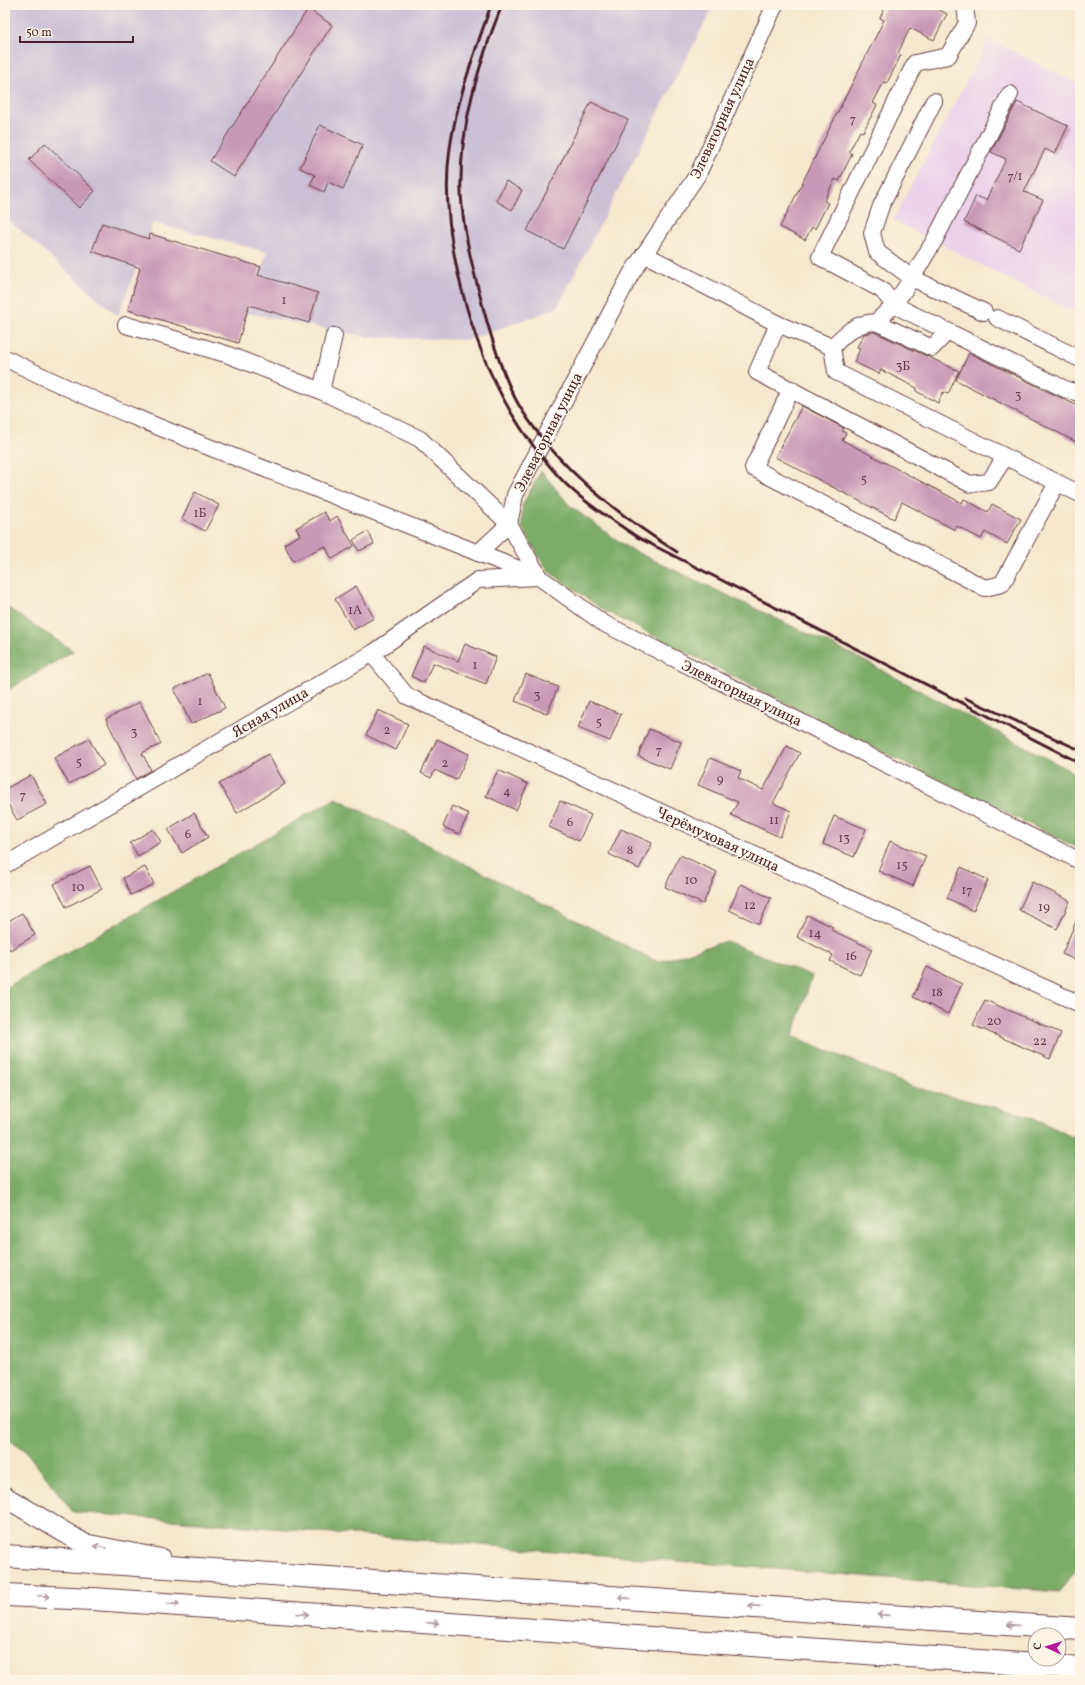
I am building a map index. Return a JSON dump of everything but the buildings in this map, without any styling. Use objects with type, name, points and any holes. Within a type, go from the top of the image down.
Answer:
[{"type":"main road","points":[[5,1556],[1080,1629]]},
{"type":"main road","points":[[5,1595],[93,1599],[1080,1668]]},
{"type":"street","name":"Элеваторная улица","points":[[775,5],[698,174],[631,274],[515,495],[509,524],[538,577],[603,624],[1080,861]]},
{"type":"street","points":[[966,5],[967,23],[948,56],[915,63],[820,257],[882,290],[894,305],[1067,390],[1080,393]]},
{"type":"street","points":[[876,322],[894,305],[934,241],[1010,94]]},
{"type":"street","points":[[934,101],[881,206],[872,233],[878,252],[912,278],[1080,359]]},
{"type":"street","points":[[644,254],[778,324],[832,347]]},
{"type":"street","points":[[832,347],[845,333],[863,323],[876,322],[932,348],[948,331]]},
{"type":"street","points":[[778,324],[757,372],[970,484],[989,482],[1005,457]]},
{"type":"street","points":[[126,325],[226,354],[321,391],[420,439],[509,524],[478,553]]},
{"type":"street","points":[[321,391],[334,336]]},
{"type":"street","points":[[832,347],[836,372],[1080,494]]},
{"type":"street","points":[[5,358],[51,381],[143,422],[538,577]]},
{"type":"street","points":[[791,389],[753,468],[985,588],[1002,584],[1057,483]]},
{"type":"street","name":"Ясная улица","points":[[5,865],[372,653],[478,580],[538,577]]},
{"type":"street","name":"Черёмуховая улица","points":[[372,653],[407,696],[1080,1004]]},
{"type":"street","points":[[5,1497],[84,1544],[220,1571]]},
{"type":"shaded area","points":[[5,5],[714,5],[557,308],[468,340],[367,337],[247,313],[267,252],[153,223],[118,316],[5,217]]},
{"type":"shaded area","points":[[989,39],[1080,85],[1080,315],[893,220]]},
{"type":"green space","points":[[541,471],[570,506],[628,548],[853,655],[1080,776],[1080,849],[873,747],[605,611],[547,570],[522,527],[522,506]]},
{"type":"green space","points":[[5,606],[73,651],[5,692]]},
{"type":"green space","points":[[336,798],[658,962],[726,941],[812,976],[793,1036],[913,1087],[1030,1116],[1080,1141],[1080,1565],[1059,1592],[73,1512],[24,1449],[5,1437],[5,988]]},
{"type":"railway","points":[[491,5],[467,76],[453,130],[447,180],[449,214],[453,250],[461,286],[471,321],[483,354],[497,386],[512,414],[540,455],[559,477],[577,494],[597,510],[639,538],[1080,763]]},
{"type":"railway","points":[[502,5],[485,51],[472,97],[463,145],[461,169],[461,193],[464,223],[476,282],[495,347],[514,397],[535,429],[552,450],[571,470],[611,506],[677,552]]},
{"type":"railway","points":[[965,698],[1080,750]]}]
